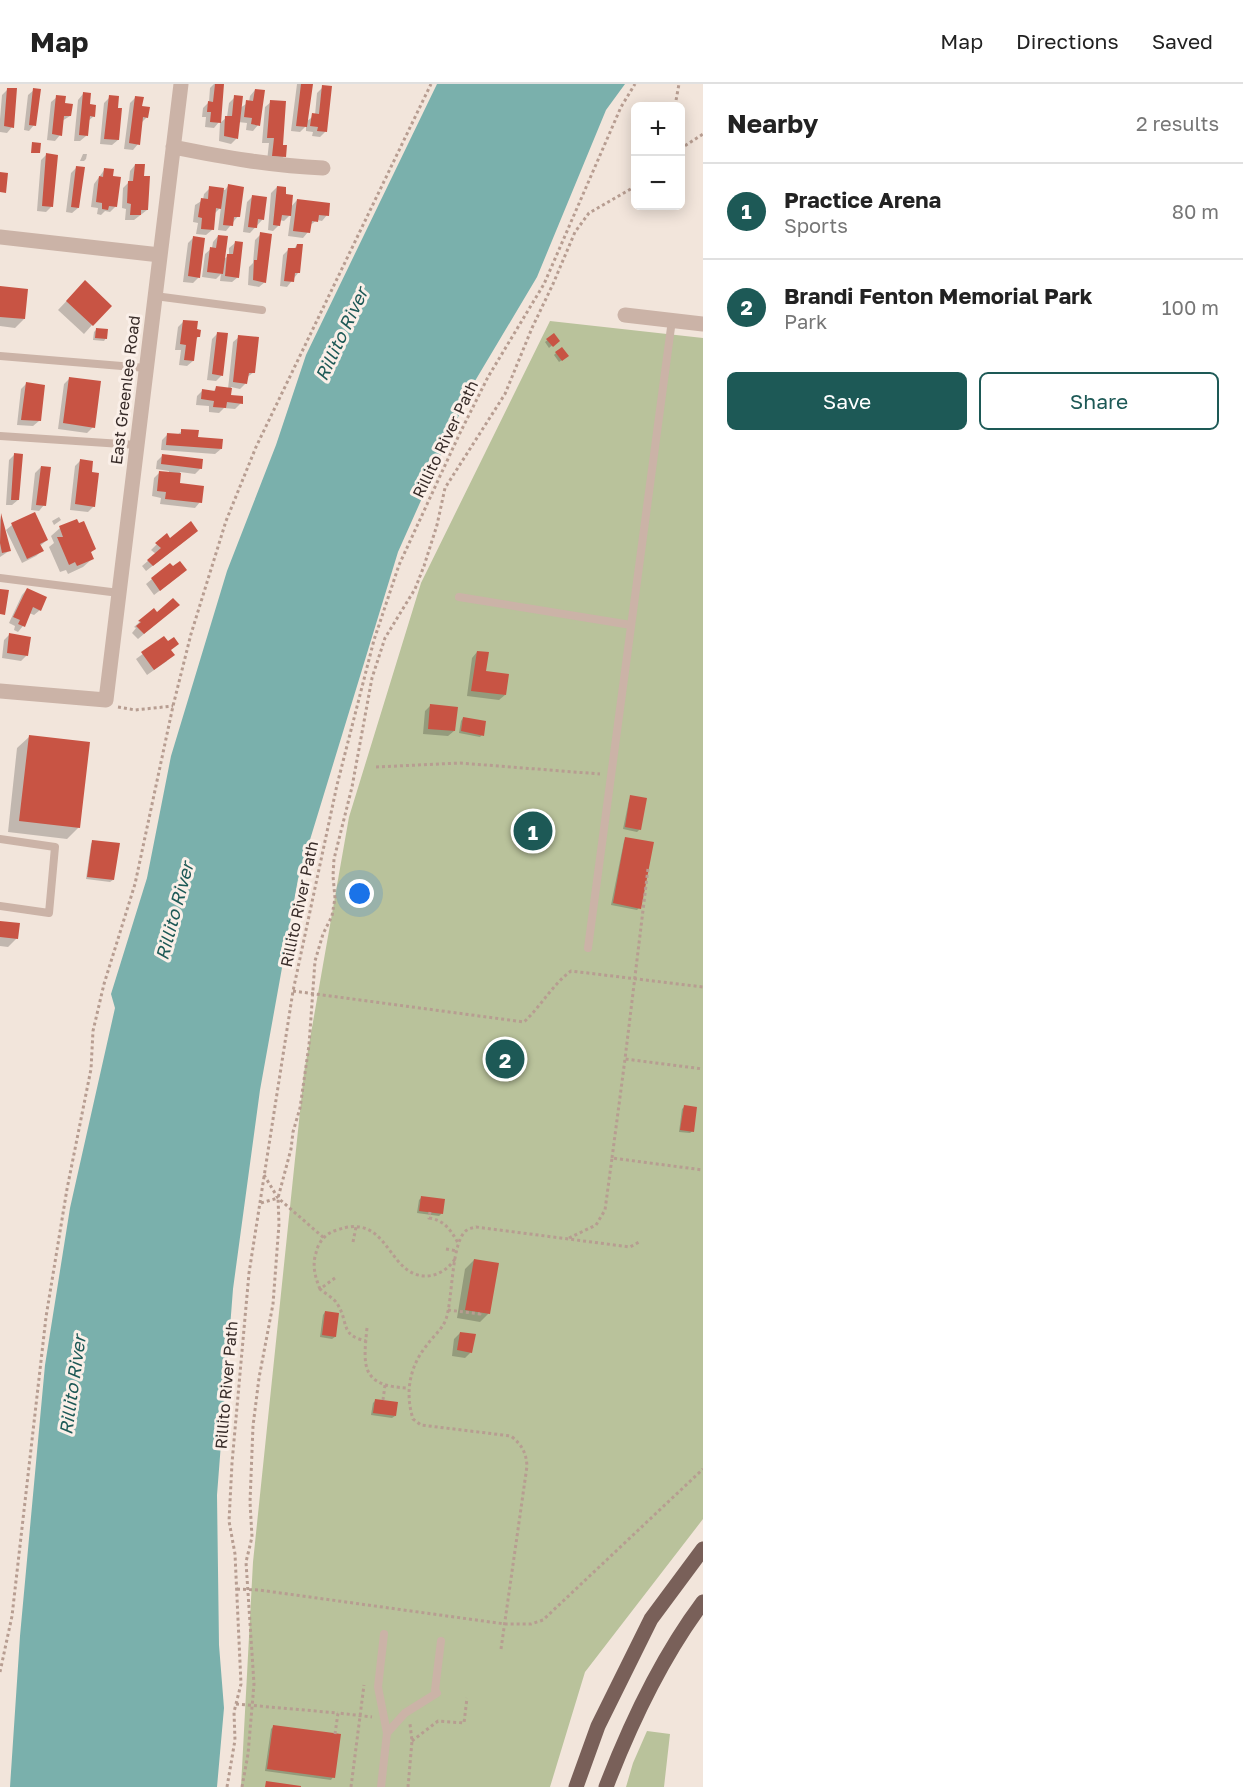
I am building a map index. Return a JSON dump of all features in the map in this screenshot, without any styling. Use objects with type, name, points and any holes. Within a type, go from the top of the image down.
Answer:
[{"type":"main road","points":[[576,1787],[598,1726],[651,1620],[703,1550]]},
{"type":"main road","points":[[606,1787],[624,1740],[653,1681],[690,1619],[703,1602]]},
{"type":"street","name":"East Greenlee Road","points":[[106,700],[173,147],[177,84]]},
{"type":"street","points":[[173,147],[271,165],[323,168]]},
{"type":"street","points":[[0,237],[160,255]]},
{"type":"street","points":[[625,315],[703,324]]},
{"type":"street","points":[[0,691],[106,700]]},
{"type":"lane","points":[[155,296],[261,310]]},
{"type":"lane","points":[[588,948],[672,320]]},
{"type":"lane","points":[[0,356],[146,368]]},
{"type":"lane","points":[[0,436],[137,445]]},
{"type":"lane","points":[[0,578],[119,593]]},
{"type":"lane","points":[[459,597],[631,625]]},
{"type":"lane","points":[[0,839],[55,847],[48,913],[0,906]]},
{"type":"lane","points":[[381,1787],[387,1733],[378,1687],[384,1634]]},
{"type":"lane","points":[[387,1733],[405,1713],[437,1693],[435,1690],[441,1641]]},
{"type":"path","points":[[0,1672],[12,1616],[46,1317],[67,1189],[91,1069],[93,1031],[104,984],[135,884],[173,706],[206,580],[226,521],[256,447],[431,84]]},
{"type":"path","name":"Rillito River Path","points":[[227,1787],[235,1740],[234,1712],[242,1675],[239,1661],[235,1554],[229,1521],[249,1273],[293,991],[337,785],[374,640],[399,565],[489,377],[504,348],[544,284],[621,107],[635,84]]},
{"type":"path","points":[[676,102],[679,84]]},
{"type":"path","points":[[685,146],[703,134]]},
{"type":"path","points":[[242,1787],[253,1704],[254,1659],[246,1562],[252,1537],[250,1502],[253,1426],[259,1378],[273,1304],[279,1224],[278,1198],[300,1108],[309,1045],[315,961],[323,934],[332,916],[335,898],[334,859],[352,787],[372,678],[385,638],[409,599],[424,566],[433,542],[445,488],[506,394],[532,328],[575,232],[589,213],[631,189]]},
{"type":"path","points":[[106,700],[120,708],[135,710],[173,706]]},
{"type":"path","points":[[376,767],[460,763],[611,775]]},
{"type":"path","points":[[567,1239],[596,1226],[605,1210],[648,869]]},
{"type":"path","points":[[293,991],[524,1022],[561,978],[572,971],[703,987]]},
{"type":"path","points":[[625,1059],[703,1069]]},
{"type":"path","points":[[612,1158],[703,1170]]},
{"type":"path","points":[[264,1175],[278,1198],[324,1238]]},
{"type":"path","points":[[261,1203],[278,1198]]},
{"type":"path","points":[[430,1212],[429,1218],[439,1220],[446,1225],[459,1245]]},
{"type":"path","points":[[353,1242],[356,1227]]},
{"type":"path","points":[[366,1341],[355,1339],[345,1329],[338,1303],[320,1288],[314,1267],[315,1253],[324,1238],[334,1230],[356,1227],[373,1232],[404,1268],[416,1275],[429,1276],[440,1273],[450,1266],[456,1257]]},
{"type":"path","points":[[501,1649],[527,1466],[526,1452],[510,1436],[421,1425],[413,1419],[409,1407],[408,1388],[420,1354],[446,1320],[457,1251],[461,1238],[467,1230],[476,1227],[630,1247],[641,1241]]},
{"type":"path","points":[[446,1249],[457,1251]]},
{"type":"path","points":[[320,1288],[335,1278]]},
{"type":"path","points":[[448,1310],[480,1314],[480,1312]]},
{"type":"path","points":[[368,1328],[365,1365],[370,1376],[386,1385],[408,1388]]},
{"type":"path","points":[[383,1400],[386,1385]]},
{"type":"path","points":[[236,1589],[505,1624],[531,1624],[543,1620],[703,1469]]},
{"type":"path","points":[[351,1787],[364,1685]]},
{"type":"path","points":[[412,1741],[438,1721],[464,1723],[467,1698]]},
{"type":"path","points":[[236,1704],[338,1713]]},
{"type":"green space","points":[[550,321],[703,338],[703,1519],[585,1672],[550,1787],[241,1787],[253,1562],[304,1073],[349,817],[421,583]]},
{"type":"green space","points":[[647,1731],[670,1734],[664,1787],[626,1787],[633,1763]]},
{"type":"water","name":"Rillito River","points":[[437,84],[625,84],[606,110],[537,277],[472,386],[398,552],[298,879],[260,1090],[233,1289],[217,1495],[219,1645],[224,1708],[217,1787],[10,1787],[20,1636],[45,1365],[70,1208],[115,1008],[111,994],[147,878],[171,756],[227,571],[276,445],[306,355]]},
{"type":"building","points":[[215,84],[224,84],[221,123],[210,122],[211,112],[207,112],[208,101],[213,102]]},
{"type":"building","points":[[301,84],[313,84],[307,127],[296,126]]},
{"type":"building","points":[[322,85],[332,86],[327,132],[317,131],[318,127],[310,126],[312,113],[319,114]]},
{"type":"building","points":[[7,88],[17,88],[14,128],[4,126]]},
{"type":"building","points":[[33,88],[41,89],[36,126],[29,125]]},
{"type":"building","points":[[255,89],[265,90],[260,126],[251,124],[252,118],[244,117],[246,100],[253,101]]},
{"type":"building","points":[[83,92],[91,93],[90,104],[96,105],[95,117],[90,116],[88,136],[79,135]]},
{"type":"building","points":[[56,95],[66,96],[65,103],[73,104],[71,116],[64,116],[62,136],[52,134]]},
{"type":"building","points":[[109,95],[119,96],[118,108],[122,108],[119,140],[104,139]]},
{"type":"building","points":[[234,95],[243,96],[238,139],[224,136],[225,116],[232,116]]},
{"type":"building","points":[[135,96],[144,97],[142,106],[150,107],[148,118],[143,117],[140,145],[129,143]]},
{"type":"building","points":[[270,100],[286,101],[283,145],[287,145],[286,157],[272,156],[274,138],[267,138]]},
{"type":"building","points":[[32,142],[41,143],[40,153],[31,153]]},
{"type":"building","points":[[46,153],[58,155],[53,207],[42,206]]},
{"type":"building","points":[[135,164],[145,164],[144,176],[150,176],[148,210],[141,210],[141,215],[130,215],[131,204],[127,203],[128,181],[133,181]]},
{"type":"building","points":[[76,166],[85,167],[79,208],[71,207]]},
{"type":"building","points":[[104,168],[114,169],[113,176],[121,177],[117,207],[109,206],[108,210],[102,209],[102,203],[96,202],[99,176],[103,177]]},
{"type":"building","points":[[0,172],[8,173],[6,193],[0,192]]},
{"type":"building","points":[[228,184],[244,187],[240,217],[234,217],[233,226],[223,225]]},
{"type":"building","points":[[209,186],[224,188],[221,209],[216,208],[214,230],[201,229],[202,218],[198,217],[201,198],[208,199]]},
{"type":"building","points":[[277,186],[286,187],[286,194],[293,195],[291,216],[282,215],[280,226],[273,225]]},
{"type":"building","points":[[252,195],[267,197],[264,220],[258,219],[257,228],[248,227]]},
{"type":"building","points":[[297,199],[330,203],[329,216],[319,215],[318,222],[312,221],[310,233],[293,231]]},
{"type":"building","points":[[260,232],[272,234],[266,283],[253,280],[254,260],[257,260]]},
{"type":"building","points":[[218,235],[228,236],[223,274],[207,272],[210,247],[216,248]]},
{"type":"building","points":[[193,236],[205,238],[200,278],[188,276]]},
{"type":"building","points":[[235,241],[243,242],[239,278],[225,276],[227,254],[233,254]]},
{"type":"building","points":[[297,244],[303,244],[300,273],[295,273],[294,282],[284,281],[288,248],[296,248]]},
{"type":"building","points":[[85,280],[112,306],[93,326],[66,301]]},
{"type":"building","points":[[0,286],[28,289],[25,319],[0,317]]},
{"type":"building","points":[[183,320],[198,321],[197,329],[201,330],[200,337],[197,337],[194,361],[184,360],[186,345],[180,344]]},
{"type":"building","points":[[96,328],[108,329],[107,339],[95,338]]},
{"type":"building","points":[[217,332],[228,333],[223,376],[212,374]]},
{"type":"building","points":[[554,333],[560,341],[553,347],[546,339]]},
{"type":"building","points":[[238,335],[259,337],[255,373],[249,373],[247,384],[233,382]]},
{"type":"building","points":[[562,347],[569,356],[562,361],[555,352]]},
{"type":"building","points":[[69,377],[101,381],[95,428],[63,423]]},
{"type":"building","points":[[26,382],[45,385],[41,421],[21,420]]},
{"type":"building","points":[[216,386],[232,388],[231,395],[243,396],[243,404],[227,402],[226,408],[213,407],[214,401],[201,399],[202,389],[215,391]]},
{"type":"building","points":[[181,429],[199,430],[198,437],[223,439],[222,449],[166,445],[167,433],[181,434]]},
{"type":"building","points":[[14,453],[23,454],[19,500],[11,500]]},
{"type":"building","points":[[162,454],[203,459],[202,469],[161,464]]},
{"type":"building","points":[[80,459],[93,461],[92,472],[99,473],[95,507],[75,504]]},
{"type":"building","points":[[41,466],[51,467],[46,506],[36,505]]},
{"type":"building","points":[[159,471],[181,473],[180,483],[204,486],[202,503],[165,499],[166,492],[157,491]]},
{"type":"building","points":[[35,512],[48,540],[40,544],[44,551],[27,559],[11,523]]},
{"type":"building","points":[[1,513],[11,551],[2,553],[0,543]]},
{"type":"building","points":[[77,519],[79,523],[84,521],[96,549],[91,552],[94,559],[77,566],[75,562],[69,565],[57,537],[63,537],[59,526]]},
{"type":"building","points":[[191,521],[198,531],[153,566],[147,560],[161,548],[155,543],[167,533],[170,538]]},
{"type":"building","points":[[180,561],[187,570],[160,591],[151,578],[170,563],[173,566]]},
{"type":"building","points":[[27,588],[47,597],[41,611],[33,607],[25,627],[18,624],[20,620],[13,617]]},
{"type":"building","points":[[0,589],[9,590],[5,615],[0,614]]},
{"type":"building","points":[[173,598],[180,605],[144,634],[136,626],[141,622],[138,621],[154,608],[157,612]]},
{"type":"building","points":[[9,633],[31,637],[28,656],[7,653]]},
{"type":"building","points":[[164,636],[168,641],[174,637],[179,644],[171,650],[175,655],[154,670],[141,652]]},
{"type":"building","points":[[477,651],[489,652],[486,671],[509,674],[506,695],[471,691]]},
{"type":"building","points":[[430,704],[458,707],[455,731],[428,729]]},
{"type":"building","points":[[463,717],[486,721],[484,736],[461,731]]},
{"type":"building","points":[[29,735],[90,742],[80,828],[19,821]]},
{"type":"building","points":[[630,795],[647,798],[641,830],[625,827]]},
{"type":"building","points":[[625,837],[654,842],[641,909],[613,903]]},
{"type":"building","points":[[92,840],[120,843],[114,880],[87,877]]},
{"type":"building","points":[[0,921],[20,923],[18,939],[0,937]]},
{"type":"building","points":[[684,1105],[697,1107],[694,1132],[680,1130]]},
{"type":"building","points":[[421,1196],[445,1199],[443,1214],[419,1211]]},
{"type":"building","points":[[474,1259],[499,1263],[490,1314],[465,1310]]},
{"type":"building","points":[[325,1311],[339,1313],[336,1337],[322,1335]]},
{"type":"building","points":[[460,1332],[476,1334],[472,1353],[457,1350]]},
{"type":"building","points":[[375,1399],[398,1402],[396,1416],[373,1413]]},
{"type":"building","points":[[273,1725],[341,1734],[335,1778],[267,1769]]},
{"type":"building","points":[[266,1781],[301,1786],[301,1787],[265,1787]]},
{"type":"place","name":"Practice Arena","points":[[533,831]]},
{"type":"place","name":"Brandi Fenton Memorial Park","points":[[505,1059]]}]
